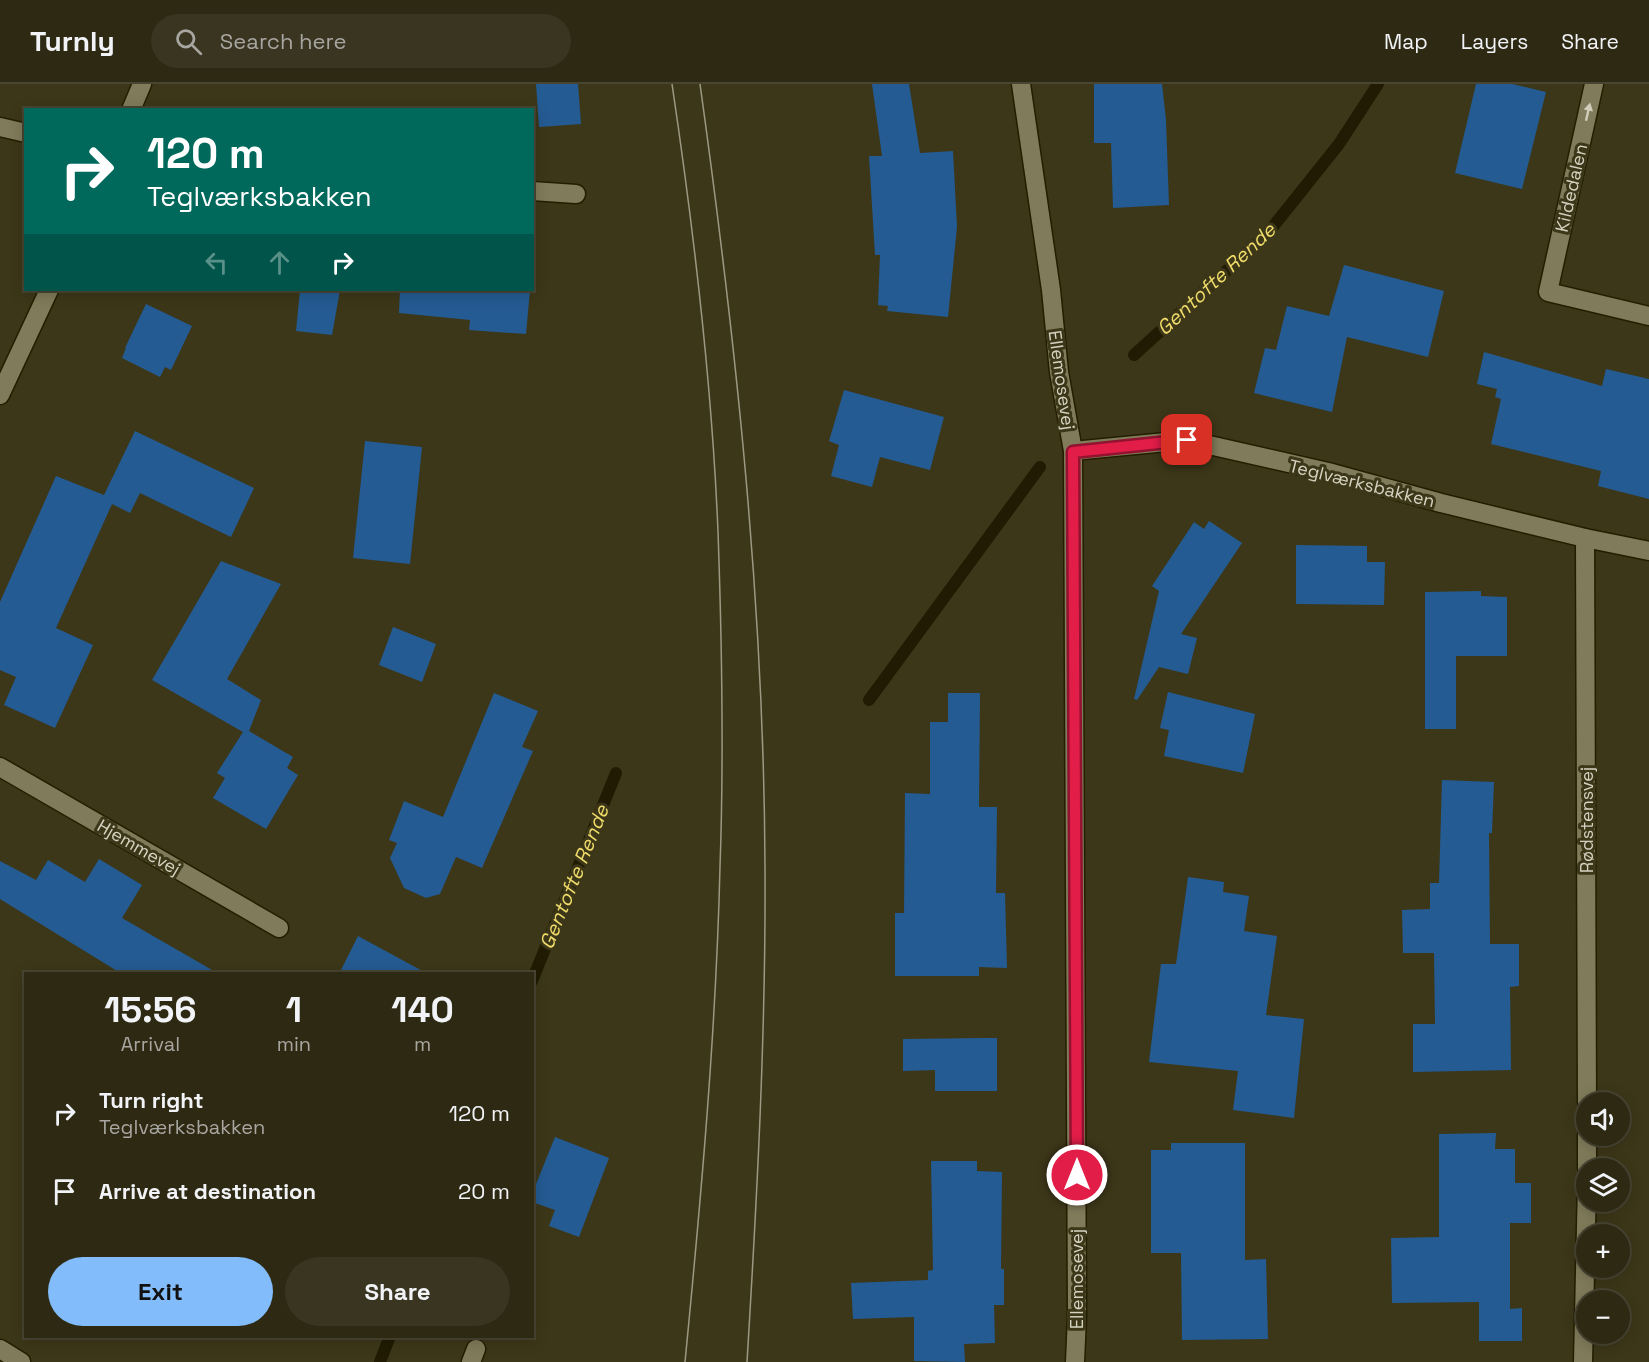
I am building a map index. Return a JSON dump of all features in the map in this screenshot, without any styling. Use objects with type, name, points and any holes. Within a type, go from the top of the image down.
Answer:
[{"type":"street","points":[[132,108],[142,84]]},
{"type":"street","name":"Ellemosevej","points":[[1021,84],[1051,290],[1059,372],[1073,452],[1077,1316],[1075,1362]]},
{"type":"street","name":"Kildedalen","points":[[1594,84],[1548,292],[1649,316]]},
{"type":"street","points":[[0,127],[24,133]]},
{"type":"street","points":[[534,191],[576,194]]},
{"type":"street","points":[[0,395],[49,291]]},
{"type":"street","name":"Teglværksbakken","points":[[1073,452],[1187,440],[1328,472],[1441,503],[1585,538],[1649,551]]},
{"type":"street","name":"Rødstensvej","points":[[1585,538],[1587,1092]]},
{"type":"street","name":"Hjemmevej","points":[[0,767],[279,928]]},
{"type":"street","points":[[1583,1362],[1586,1212]]},
{"type":"street","points":[[0,1349],[21,1362]]},
{"type":"building","points":[[536,84],[578,84],[581,124],[539,127]]},
{"type":"building","points":[[872,84],[909,84],[920,153],[953,151],[957,227],[948,317],[887,311],[888,306],[878,305],[880,255],[875,255],[869,156],[882,156]]},
{"type":"building","points":[[1094,84],[1162,84],[1166,120],[1169,205],[1113,208],[1111,143],[1094,143]]},
{"type":"building","points":[[1476,84],[1512,84],[1546,92],[1522,189],[1455,173]]},
{"type":"building","points":[[1344,265],[1444,291],[1428,357],[1347,337],[1332,412],[1254,393],[1265,348],[1276,350],[1287,306],[1329,316]]},
{"type":"building","points":[[300,291],[340,291],[332,335],[296,331]]},
{"type":"building","points":[[400,291],[530,291],[526,334],[469,330],[470,320],[399,313]]},
{"type":"building","points":[[146,304],[192,326],[171,370],[165,367],[160,377],[122,358]]},
{"type":"building","points":[[1484,352],[1602,386],[1606,369],[1649,379],[1649,499],[1598,486],[1601,471],[1491,444],[1501,399],[1495,397],[1497,389],[1477,384]]},
{"type":"building","points":[[844,390],[944,417],[930,470],[880,457],[872,487],[831,476],[839,445],[829,441]]},
{"type":"building","points":[[135,431],[254,488],[231,537],[140,493],[130,513],[112,504],[56,628],[93,645],[55,728],[4,705],[16,677],[0,670],[0,602],[56,476],[104,495]]},
{"type":"building","points":[[365,441],[422,447],[410,564],[353,558]]},
{"type":"building","points":[[1209,521],[1242,543],[1181,634],[1197,638],[1188,674],[1159,667],[1137,700],[1134,699],[1159,591],[1152,586],[1194,522],[1204,529]]},
{"type":"building","points":[[1296,545],[1367,546],[1367,562],[1385,562],[1384,605],[1296,604]]},
{"type":"building","points":[[221,561],[281,584],[227,679],[261,700],[249,731],[293,757],[287,768],[298,775],[266,829],[213,798],[225,778],[217,773],[243,732],[152,680]]},
{"type":"building","points":[[1481,591],[1481,596],[1507,597],[1507,656],[1456,656],[1456,729],[1425,729],[1425,592]]},
{"type":"building","points":[[393,627],[436,644],[422,682],[379,665]]},
{"type":"building","points":[[1168,692],[1255,714],[1243,773],[1164,756],[1169,730],[1160,728]]},
{"type":"building","points":[[494,693],[538,711],[522,747],[533,751],[482,868],[456,857],[440,894],[426,898],[404,888],[390,858],[397,843],[389,840],[404,801],[443,817]]},
{"type":"building","points":[[948,693],[980,693],[979,807],[997,807],[996,893],[1005,893],[1007,968],[979,967],[979,976],[895,976],[895,913],[904,913],[905,793],[930,794],[930,722],[948,722]]},
{"type":"building","points":[[1442,780],[1494,782],[1492,833],[1489,833],[1490,944],[1519,944],[1519,986],[1510,987],[1511,1070],[1413,1072],[1413,1024],[1435,1024],[1434,953],[1403,953],[1402,910],[1430,909],[1430,883],[1439,883]]},
{"type":"building","points":[[99,859],[142,885],[122,918],[216,972],[119,972],[0,899],[0,861],[36,880],[48,860],[85,882]]},
{"type":"building","points":[[1188,877],[1224,882],[1223,892],[1249,896],[1244,931],[1277,936],[1266,1015],[1304,1019],[1294,1118],[1233,1110],[1238,1071],[1149,1062],[1161,964],[1176,964]]},
{"type":"building","points":[[358,936],[424,972],[340,972]]},
{"type":"building","points":[[997,1038],[997,1091],[935,1091],[935,1070],[903,1071],[903,1039]]},
{"type":"building","points":[[1496,1133],[1495,1149],[1515,1149],[1515,1183],[1531,1183],[1531,1223],[1510,1223],[1510,1309],[1522,1308],[1522,1341],[1479,1341],[1479,1302],[1392,1303],[1391,1238],[1439,1237],[1439,1134]]},
{"type":"building","points":[[555,1137],[609,1158],[579,1237],[549,1226],[555,1210],[534,1203],[534,1189]]},
{"type":"building","points":[[1171,1143],[1245,1143],[1245,1260],[1266,1259],[1268,1339],[1182,1340],[1181,1253],[1151,1253],[1151,1150],[1171,1150]]},
{"type":"building","points":[[931,1161],[977,1161],[977,1171],[1002,1172],[1001,1269],[1004,1269],[1004,1305],[994,1305],[995,1343],[964,1344],[965,1362],[914,1361],[914,1317],[853,1319],[851,1283],[928,1280],[928,1271],[933,1270]]},
{"type":"waterway","name":"Gentofte Rende","points":[[1134,355],[1268,233],[1339,144],[1378,84]]},
{"type":"waterway","name":"Gentofte Rende","points":[[869,700],[1040,467]]},
{"type":"waterway","name":"Gentofte Rende","points":[[534,976],[616,773]]},
{"type":"waterway","name":"Gentofte Rende","points":[[380,1362],[389,1338]]},
{"type":"tram line","points":[[672,84],[688,195],[707,364],[718,532],[722,700],[722,784],[715,991],[702,1177],[685,1362]]},
{"type":"tram line","points":[[700,84],[725,279],[746,474],[763,769],[765,929],[762,1053],[747,1362]]},
{"type":"route","points":[[1077,1175],[1073,452],[1187,440]]}]
